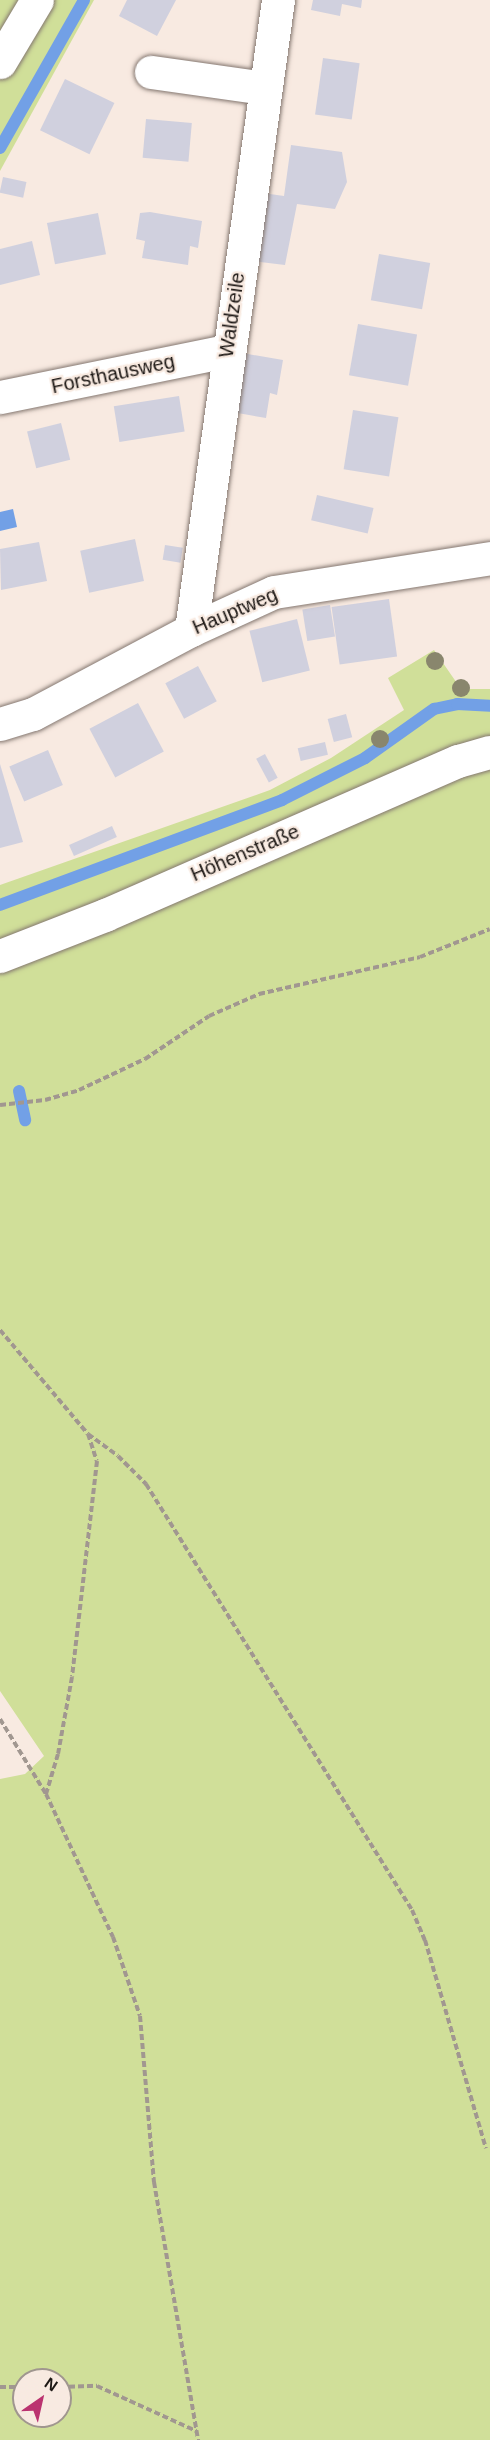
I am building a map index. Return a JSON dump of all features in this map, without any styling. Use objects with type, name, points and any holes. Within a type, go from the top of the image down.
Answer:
[{"type":"street","points":[[0,62],[37,0]]},
{"type":"street","name":"Waldzeile","points":[[191,630],[227,351],[278,0]]},
{"type":"street","points":[[151,72],[265,88]]},
{"type":"street","name":"Forsthausweg","points":[[0,398],[227,351]]},
{"type":"street","name":"Hauptweg","points":[[0,724],[33,714],[191,630],[274,592],[490,558]]},
{"type":"street","name":"Höhenstraße","points":[[0,956],[105,915],[458,761],[490,752]]},
{"type":"path","points":[[0,1105],[45,1100],[79,1090],[145,1059],[209,1016],[259,994],[420,957],[490,929]]},
{"type":"path","points":[[0,1330],[88,1434],[118,1456],[146,1484],[412,1910],[425,1940],[486,2148]]},
{"type":"path","points":[[46,1794],[71,1688],[97,1483],[97,1461],[88,1434]]},
{"type":"path","points":[[0,1719],[46,1794],[113,1937],[140,2016],[154,2182],[198,2440]]},
{"type":"path","points":[[72,2386],[97,2386],[196,2431]]},
{"type":"green space","points":[[0,0],[94,0],[0,171]]},
{"type":"green space","points":[[434,650],[461,689],[490,689],[490,2440],[0,2440],[0,1779],[25,1774],[44,1756],[0,1691],[0,885],[270,790],[331,758],[404,710],[388,678]]},
{"type":"water","points":[[13,509],[17,527],[0,531],[0,512]]},
{"type":"building","points":[[127,0],[176,0],[157,36],[119,16]]},
{"type":"building","points":[[313,0],[362,0],[361,8],[342,4],[340,16],[311,10]]},
{"type":"building","points":[[323,58],[360,63],[352,120],[315,114]]},
{"type":"building","points":[[65,79],[114,103],[89,154],[40,130]]},
{"type":"building","points":[[146,119],[192,123],[188,162],[143,158]]},
{"type":"building","points":[[291,145],[342,152],[347,182],[335,209],[297,204],[285,265],[253,261],[263,193],[284,196]]},
{"type":"building","points":[[3,177],[26,182],[23,198],[0,193]]},
{"type":"building","points":[[150,212],[202,221],[198,248],[190,246],[188,265],[142,258],[145,241],[136,239],[140,213]]},
{"type":"building","points":[[98,213],[106,254],[55,264],[47,223]]},
{"type":"building","points":[[32,241],[40,275],[0,285],[0,249]]},
{"type":"building","points":[[379,254],[430,263],[422,309],[371,300]]},
{"type":"building","points":[[358,324],[417,334],[408,386],[349,375]]},
{"type":"building","points":[[242,353],[283,360],[277,395],[270,393],[266,418],[232,412]]},
{"type":"building","points":[[179,396],[185,432],[119,442],[114,406]]},
{"type":"building","points":[[353,410],[398,417],[389,476],[344,469]]},
{"type":"building","points":[[61,423],[70,460],[36,468],[27,431]]},
{"type":"building","points":[[317,495],[374,508],[368,533],[311,520]]},
{"type":"building","points":[[135,539],[144,581],[89,593],[80,551]]},
{"type":"building","points":[[39,542],[47,581],[1,590],[0,549]]},
{"type":"building","points":[[165,545],[183,548],[180,563],[163,560]]},
{"type":"building","points":[[389,599],[397,656],[340,665],[332,607]]},
{"type":"building","points":[[330,605],[335,637],[307,641],[302,609]]},
{"type":"building","points":[[297,619],[310,670],[262,682],[249,631]]},
{"type":"building","points":[[198,666],[217,701],[184,719],[165,683]]},
{"type":"building","points":[[138,703],[164,752],[115,777],[89,729]]},
{"type":"building","points":[[346,714],[352,737],[334,742],[328,719]]},
{"type":"building","points":[[325,742],[328,755],[301,761],[298,748]]},
{"type":"building","points":[[48,750],[63,785],[24,801],[9,766]]},
{"type":"building","points":[[265,754],[278,778],[269,783],[256,759]]},
{"type":"building","points":[[0,764],[23,842],[0,848]]},
{"type":"building","points":[[112,826],[117,837],[74,856],[69,845]]},
{"type":"waterway","points":[[0,148],[84,0]]},
{"type":"waterway","points":[[0,905],[282,800],[365,758],[434,709],[457,704],[490,706]]},
{"type":"waterway","points":[[19,1091],[25,1120]]}]
